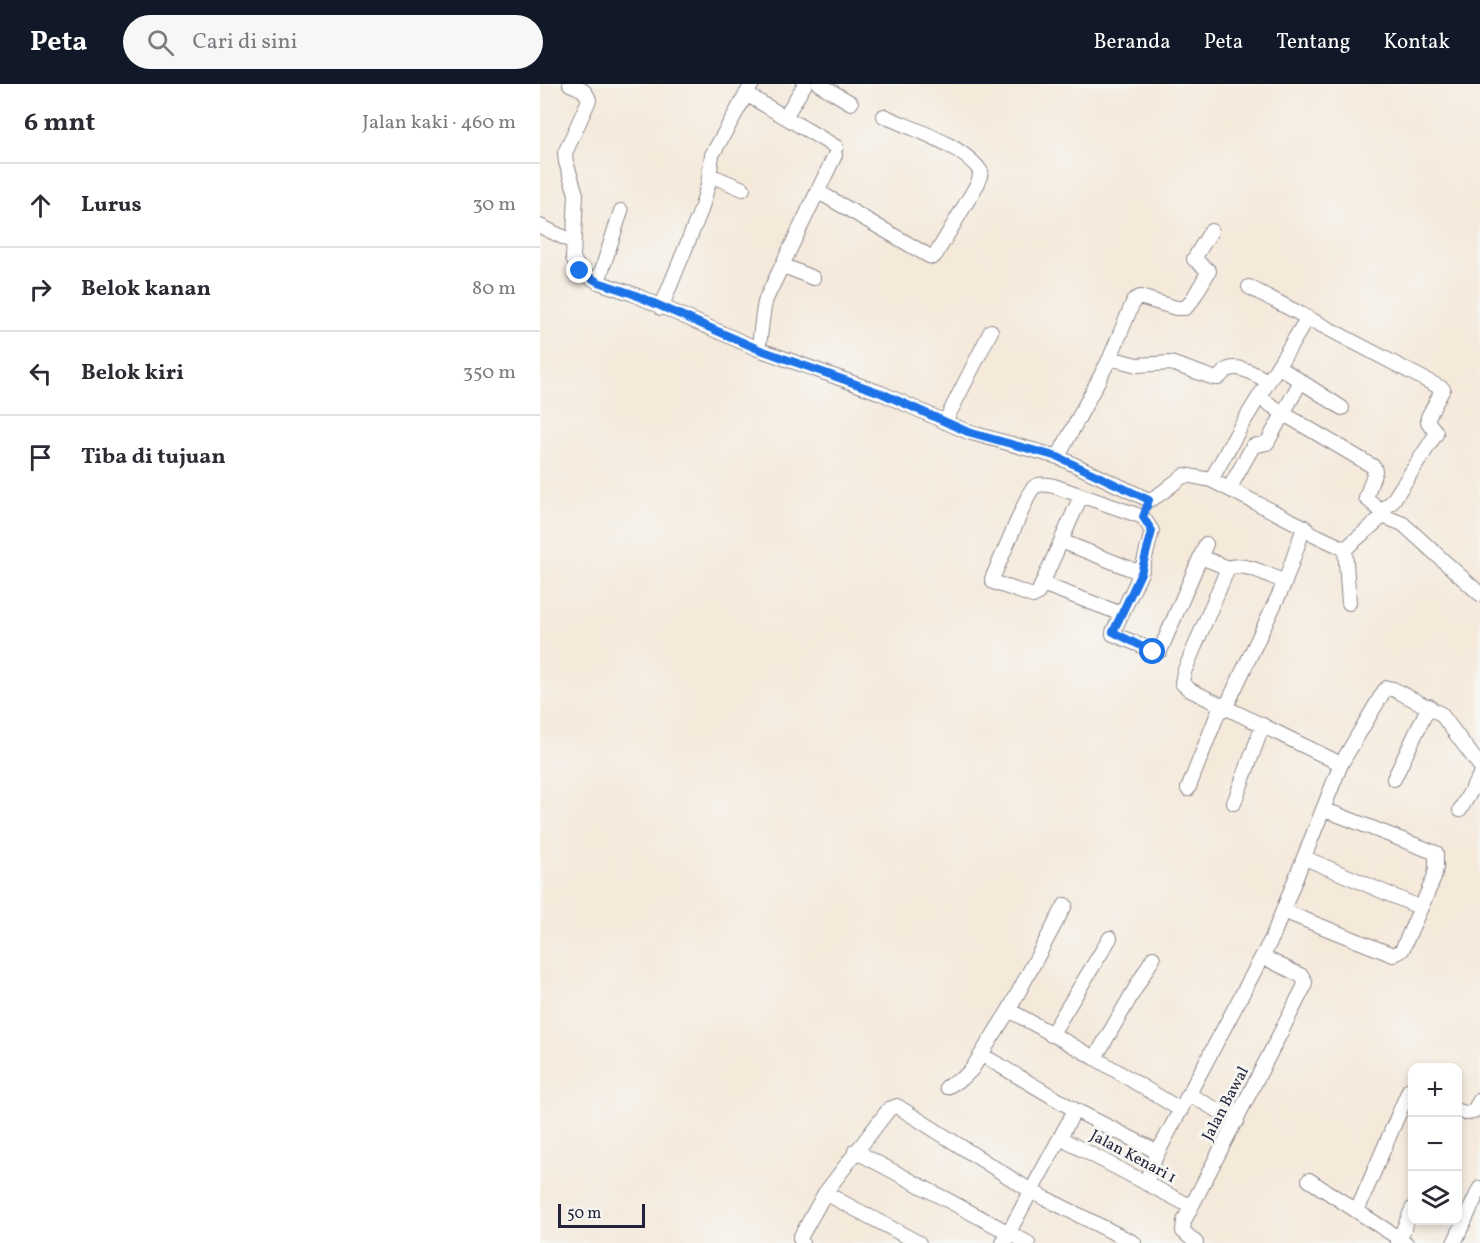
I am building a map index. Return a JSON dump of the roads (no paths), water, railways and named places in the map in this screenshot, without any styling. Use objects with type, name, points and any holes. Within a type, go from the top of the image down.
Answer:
[{"type":"street","points":[[570,84],[587,94]]},
{"type":"street","points":[[587,94],[598,84]]},
{"type":"street","points":[[785,117],[805,84]]},
{"type":"street","points":[[819,84],[851,103]]},
{"type":"street","points":[[661,308],[701,210],[710,175],[712,155],[749,89],[785,117],[836,151],[766,299],[761,315],[762,328],[758,349]]},
{"type":"street","points":[[587,94],[588,106],[565,153],[576,194],[573,258],[580,271],[598,282],[633,294],[758,349],[881,393],[968,432],[1058,457],[1149,500],[1159,496],[1185,475],[1211,480],[1345,549]]},
{"type":"street","points":[[818,191],[929,256],[933,257],[936,254],[978,183],[981,172],[950,146],[884,116]]},
{"type":"street","points":[[710,175],[743,189]]},
{"type":"street","points":[[598,282],[614,239],[621,211]]},
{"type":"street","points":[[540,226],[573,242]]},
{"type":"street","points":[[1058,457],[1110,358],[1137,298],[1146,298],[1176,308],[1185,308],[1191,302],[1209,270],[1197,262],[1195,257],[1211,231]]},
{"type":"street","points":[[782,265],[813,278]]},
{"type":"street","points":[[1249,287],[1443,389],[1428,417],[1428,422],[1436,434],[1392,502],[1345,549],[1349,603]]},
{"type":"street","points":[[1211,480],[1307,319]]},
{"type":"street","points":[[945,422],[991,331]]},
{"type":"street","points":[[1110,358],[1137,365],[1171,363],[1214,378],[1218,378],[1226,370],[1239,368],[1268,381]]},
{"type":"street","points":[[1279,367],[1342,408]]},
{"type":"street","points":[[1229,489],[1253,446],[1267,443],[1301,381]]},
{"type":"street","points":[[1259,397],[1374,467],[1375,471],[1365,495],[1382,514],[1402,524],[1480,594]]},
{"type":"street","points":[[1081,496],[1038,593],[1033,596],[993,582],[992,579],[1033,487],[1040,483],[1081,496],[1143,517],[1152,531],[1141,573],[1113,629],[1113,634],[1153,652],[1160,651],[1204,551],[1228,568]]},
{"type":"street","points":[[1143,517],[1149,500]]},
{"type":"street","points":[[1188,789],[1218,714],[1226,706],[1285,582],[1304,527]]},
{"type":"street","points":[[1061,541],[1141,573]]},
{"type":"street","points":[[1285,582],[1244,567],[1235,565],[1228,568],[1182,678],[1185,687],[1190,690],[1341,764]]},
{"type":"street","points":[[1042,584],[1122,615]]},
{"type":"street","points":[[1147,1184],[1158,1152],[1263,957],[1305,858],[1341,764],[1387,688],[1429,706],[1441,714],[1480,766]]},
{"type":"street","points":[[1394,779],[1429,706]]},
{"type":"street","points":[[1234,804],[1263,725]]},
{"type":"street","points":[[1460,810],[1480,775]]},
{"type":"street","points":[[1283,911],[1393,955],[1402,950],[1419,907],[1434,878],[1437,868],[1436,853],[1323,809]]},
{"type":"street","points":[[1305,858],[1419,907]]},
{"type":"street","points":[[947,1087],[964,1077],[982,1054],[1065,905]]},
{"type":"street","points":[[1052,1035],[1110,938]]},
{"type":"street","name":"Jalan Bawal","points":[[1196,1243],[1183,1231],[1190,1206],[1237,1121],[1299,1000],[1305,982],[1302,976],[1263,957]]},
{"type":"street","points":[[1095,1058],[1153,958]]},
{"type":"street","points":[[1008,1010],[1095,1058],[1181,1110]]},
{"type":"street","points":[[982,1054],[1075,1110],[1158,1152]]},
{"type":"street","points":[[1358,1211],[1408,1092]]},
{"type":"street","points":[[1190,1095],[1237,1121]]},
{"type":"street","points":[[1462,1112],[1473,1112],[1480,1100]]},
{"type":"street","points":[[802,1243],[800,1238],[825,1192],[889,1109],[900,1106],[1031,1191],[1134,1243]]},
{"type":"street","points":[[1006,1238],[1075,1110]]},
{"type":"street","name":"Jalan Kenari 1","points":[[1060,1138],[1190,1206]]},
{"type":"street","points":[[855,1151],[1006,1238],[1028,1243]]},
{"type":"street","points":[[1309,1180],[1402,1242],[1408,1224]]},
{"type":"street","points":[[1454,1243],[1480,1188]]},
{"type":"street","points":[[825,1192],[919,1243]]}]
